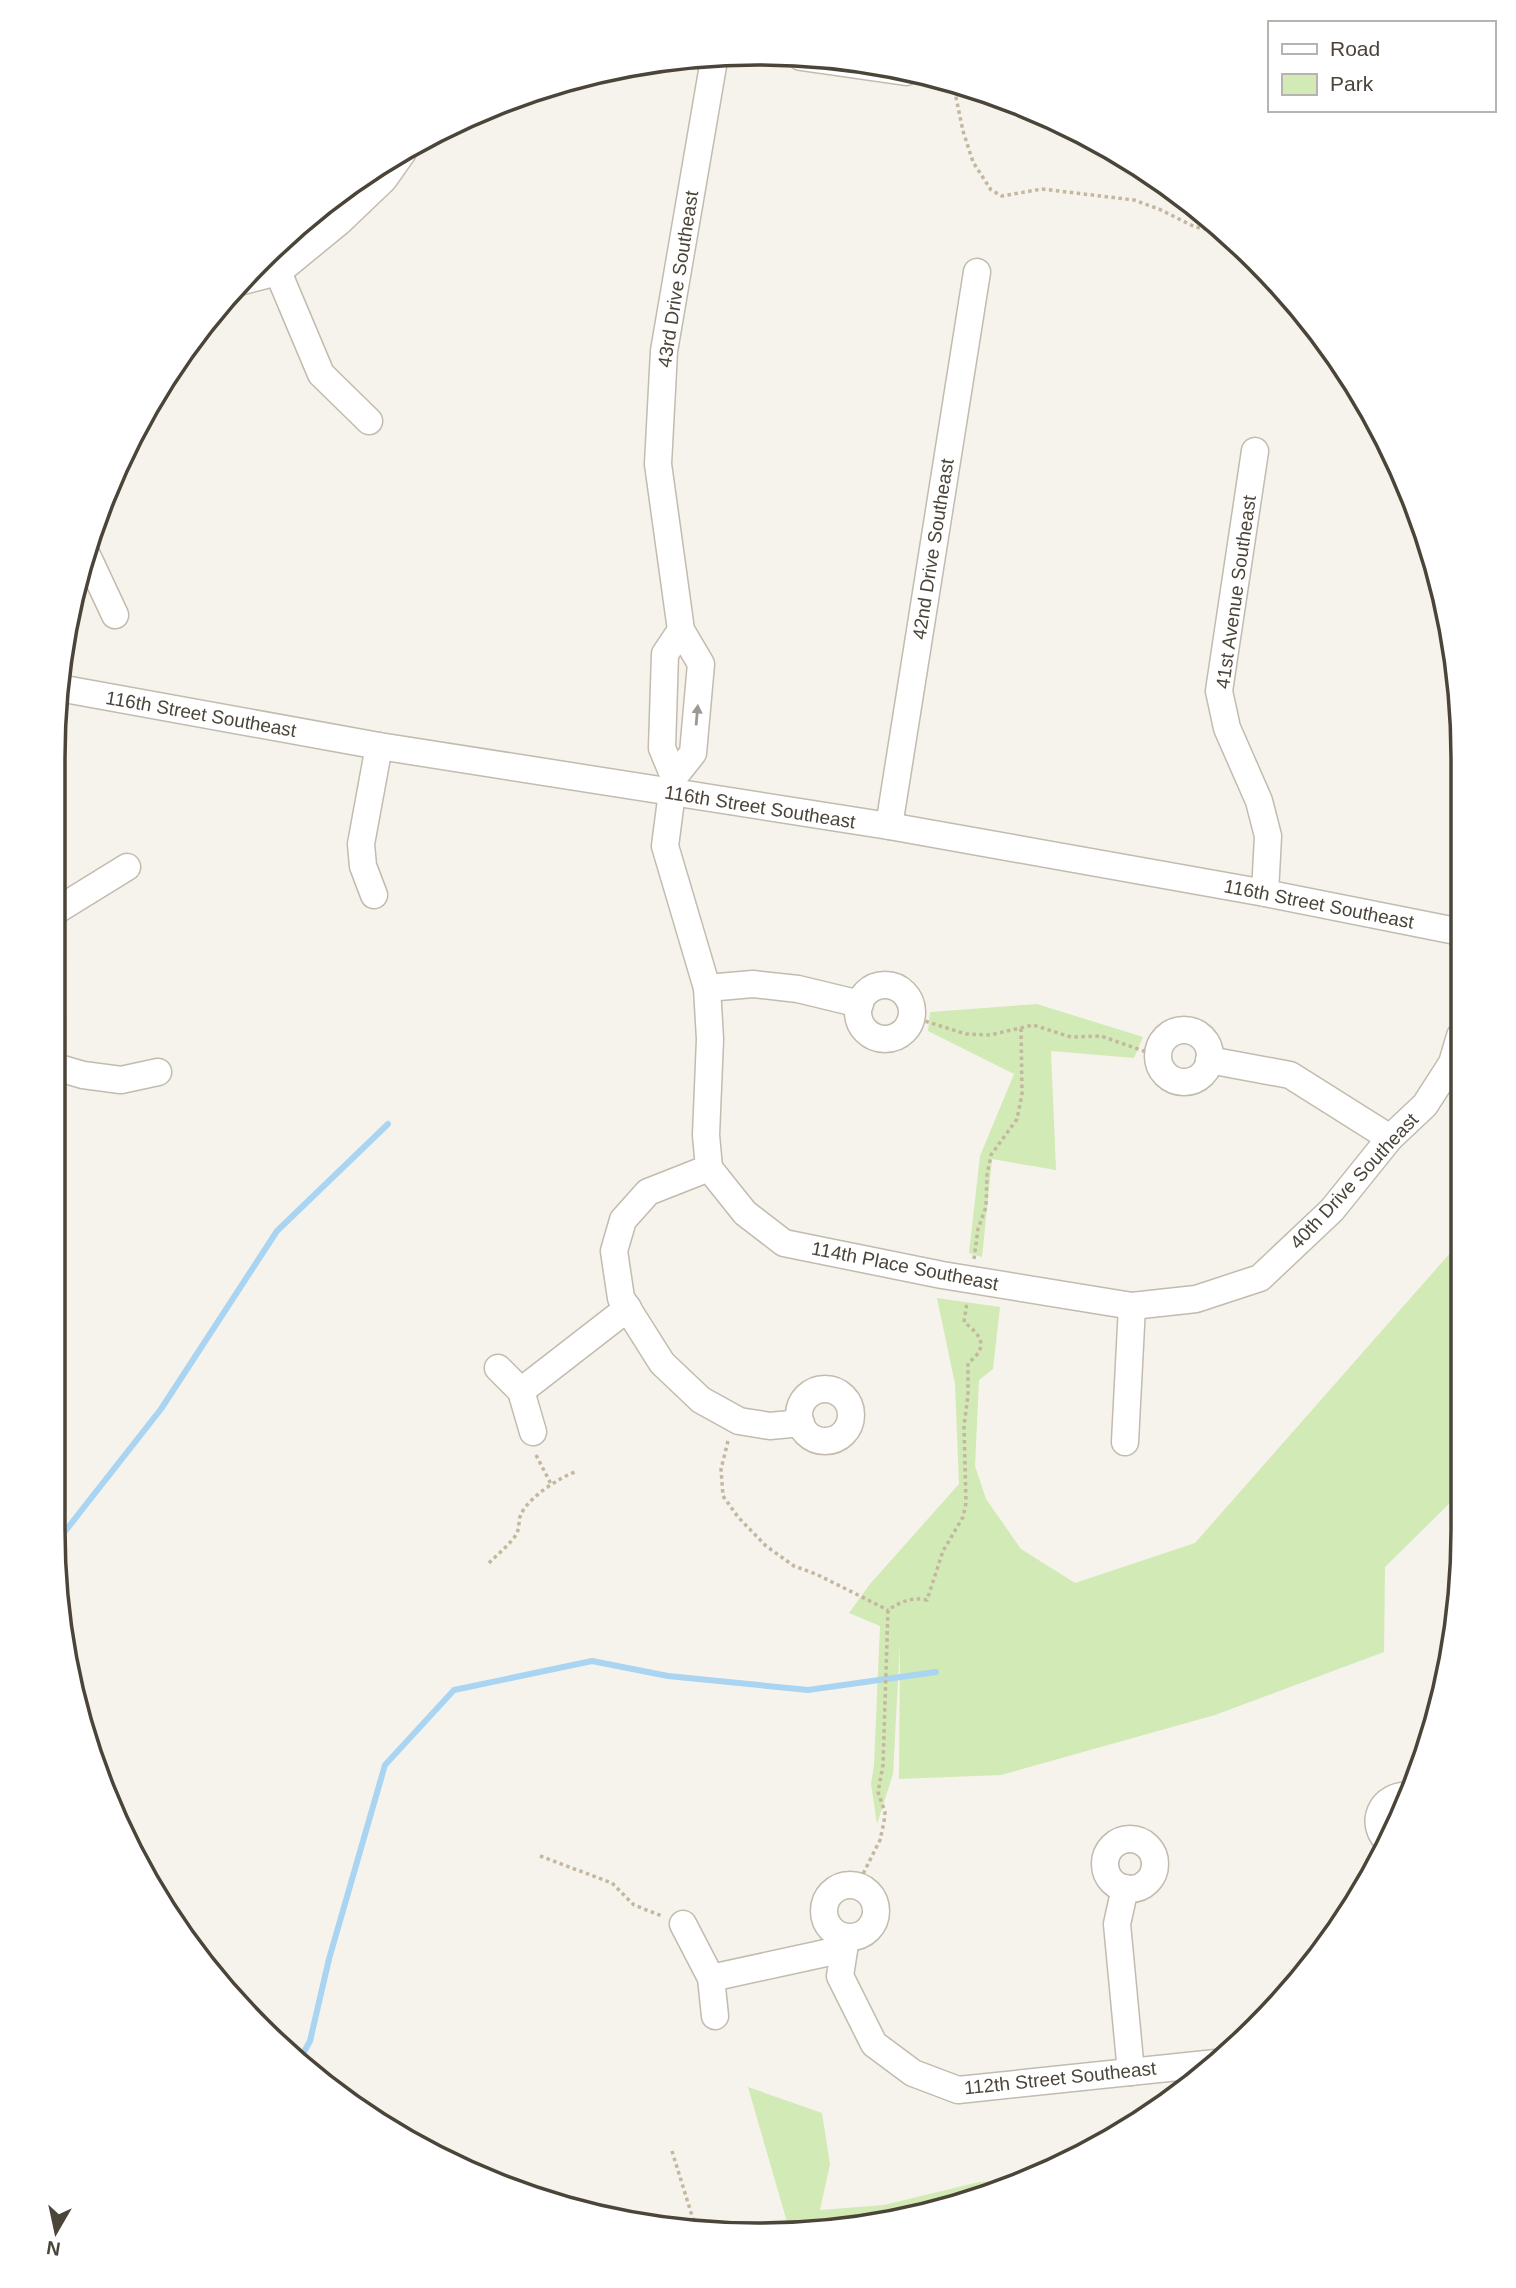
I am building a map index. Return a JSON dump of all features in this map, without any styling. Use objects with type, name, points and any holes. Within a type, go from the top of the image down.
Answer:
[{"type":"street","name":"43rd Drive Southeast","points":[[673,785],[693,753],[702,664],[681,630],[658,464],[664,351],[713,66]]},
{"type":"street","points":[[260,277],[278,272],[339,222],[390,171]]},
{"type":"street","points":[[278,272],[321,374],[369,421]]},
{"type":"street","name":"42nd Drive Southeast","points":[[889,826],[977,272]]},
{"type":"street","name":"41st Avenue Southeast","points":[[1255,451],[1219,691],[1227,728],[1259,801],[1268,836],[1265,893]]},
{"type":"street","points":[[92,566],[115,615]]},
{"type":"street","name":"43rd Drive Southeast","points":[[681,630],[665,654],[662,748],[673,785],[665,846],[707,988],[710,1039],[706,1135],[709,1168]]},
{"type":"street","name":"116th Street Southeast","points":[[69,690],[379,746],[673,785],[1265,893],[1451,930]]},
{"type":"street","points":[[374,895],[362,866],[361,844],[379,746]]},
{"type":"street","points":[[65,905],[127,867]]},
{"type":"street","points":[[707,988],[752,984],[786,987],[860,1004]]},
{"type":"street","points":[[889,985],[899,988],[908,998],[912,1017],[901,1034],[882,1039],[862,1027],[859,1017],[860,1004],[870,990],[889,985]]},
{"type":"street","points":[[1183,1030],[1195,1033],[1203,1039],[1209,1050],[1209,1060],[1202,1074],[1194,1080],[1182,1082],[1164,1073],[1158,1056],[1163,1040],[1173,1032],[1183,1030]]},
{"type":"street","points":[[1209,1060],[1290,1074],[1390,1138]]},
{"type":"street","name":"40th Drive Southeast","points":[[1132,1306],[1196,1299],[1260,1278],[1332,1210],[1390,1138],[1425,1105],[1451,1065]]},
{"type":"street","points":[[65,1070],[121,1080],[158,1072]]},
{"type":"street","points":[[709,1168],[648,1192],[623,1220],[614,1251],[621,1298],[662,1363],[701,1400],[739,1422],[770,1426],[801,1423]]},
{"type":"street","name":"114th Place Southeast","points":[[709,1168],[745,1213],[784,1243],[971,1280],[1132,1306]]},
{"type":"street","points":[[1125,1442],[1132,1306]]},
{"type":"street","points":[[521,1391],[628,1308]]},
{"type":"street","points":[[498,1367],[521,1391],[533,1432]]},
{"type":"street","points":[[1381,1834],[1379,1828],[1381,1809],[1392,1798],[1397,1797]]},
{"type":"street","points":[[711,1978],[845,1943],[862,1934],[875,1920],[876,1907],[866,1890],[857,1886],[838,1888],[831,1894],[825,1906],[824,1916],[828,1925],[845,1943]]},
{"type":"street","points":[[1125,1888],[1116,1924],[1131,2071]]},
{"type":"street","points":[[683,1924],[711,1978],[715,2016]]},
{"type":"street","name":"112th Street Southeast","points":[[845,1943],[840,1976],[874,2044],[913,2073],[958,2090],[1199,2065]]},
{"type":"path","points":[[955,94],[973,162],[991,190],[1002,196],[1042,189],[1133,200],[1204,228]]},
{"type":"path","points":[[912,1017],[966,1034],[990,1035],[1033,1025],[1071,1037],[1101,1036],[1158,1056]]},
{"type":"path","points":[[888,1610],[902,1601],[915,1598],[928,1600],[943,1551],[964,1517],[967,1484],[964,1426],[968,1363],[981,1350],[981,1339],[977,1332],[964,1322],[978,1229],[986,1206],[991,1155],[1017,1119],[1022,1094],[1021,1027]]},
{"type":"path","points":[[739,1422],[725,1448],[721,1469],[723,1496],[738,1517],[766,1546],[794,1566],[888,1610]]},
{"type":"path","points":[[533,1432],[535,1452],[551,1484]]},
{"type":"path","points":[[489,1563],[516,1534],[520,1516],[525,1509],[551,1484],[577,1471]]},
{"type":"path","points":[[857,1886],[880,1840],[884,1822],[885,1812],[878,1793],[883,1765],[888,1610]]},
{"type":"path","points":[[540,1856],[612,1883],[634,1905],[683,1924]]},
{"type":"path","points":[[672,2151],[692,2220]]},
{"type":"green space","points":[[1037,1004],[1143,1037],[1134,1058],[1051,1051],[1056,1170],[992,1159],[982,1257],[969,1253],[980,1156],[1014,1074],[928,1031],[930,1012]]},
{"type":"green space","points":[[1451,1252],[1451,1502],[1385,1567],[1384,1652],[1215,1715],[1001,1775],[899,1779],[900,1643],[893,1774],[877,1824],[871,1784],[880,1626],[849,1613],[870,1584],[959,1484],[955,1384],[937,1298],[1000,1307],[993,1369],[979,1380],[975,1466],[986,1499],[1021,1549],[1075,1583],[1195,1543]]},
{"type":"green space","points":[[748,2087],[822,2113],[830,2164],[820,2210],[884,2205],[979,2182],[995,2181],[937,2200],[893,2210],[787,2222]]},
{"type":"waterway","points":[[65,1531],[161,1409],[277,1231],[388,1124]]},
{"type":"waterway","points":[[303,2053],[310,2041],[329,1959],[385,1765],[454,1690],[592,1661],[668,1676],[808,1690],[936,1672]]}]
